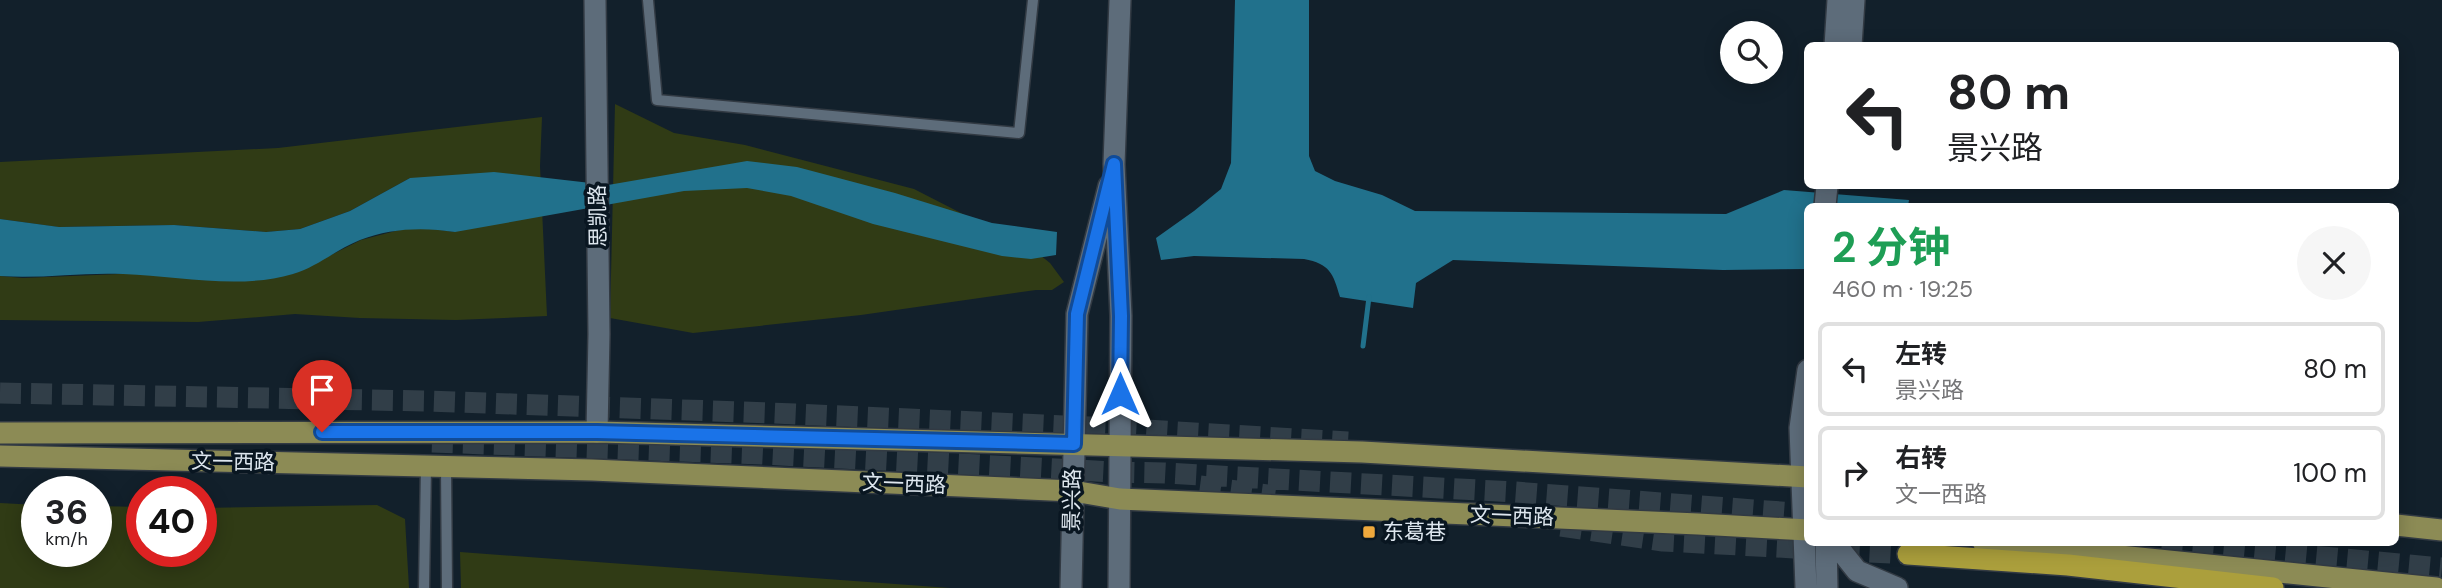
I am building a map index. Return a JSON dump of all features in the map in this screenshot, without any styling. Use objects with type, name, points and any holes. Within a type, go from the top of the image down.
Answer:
[{"type":"highway","points":[[1908,554],[2068,565],[2273,588]]},
{"type":"main road","name":"文一西路","points":[[0,433],[597,432],[1362,452],[1804,477]]},
{"type":"main road","name":"文一西路","points":[[0,456],[606,471],[1073,491],[1120,499],[1804,530]]},
{"type":"main road","points":[[2399,525],[2442,530]]},
{"type":"main road","points":[[2022,546],[2436,588]]},
{"type":"street","name":"思凯路","points":[[595,0],[599,334],[597,432]]},
{"type":"street","name":"景兴路","points":[[1119,588],[1121,316],[1114,164],[1121,0]]},
{"type":"street","points":[[1835,42],[1838,0]]},
{"type":"street","points":[[1850,42],[1854,0]]},
{"type":"street","name":"景兴路","points":[[1070,588],[1077,314],[1114,164]]},
{"type":"street","points":[[1804,400],[1800,429],[1804,467]]},
{"type":"street","points":[[1806,546],[1806,588]]},
{"type":"street","points":[[1826,546],[1827,588]]},
{"type":"street","points":[[1837,546],[1857,571],[1897,588]]},
{"type":"lane","points":[[648,0],[657,100],[1019,133],[1033,0]]},
{"type":"lane","points":[[424,588],[436,467]]},
{"type":"lane","points":[[436,467],[447,588]]},
{"type":"green space","points":[[615,104],[674,133],[745,145],[914,189],[1035,251],[1050,263],[1064,282],[1052,290],[861,315],[693,333],[610,318]]},
{"type":"green space","points":[[542,117],[540,166],[547,316],[456,320],[295,314],[198,322],[0,320],[0,276],[23,278],[120,274],[293,274],[361,240],[403,229],[455,232],[410,178],[350,211],[300,229],[266,232],[174,225],[58,227],[0,219],[0,162],[278,148]]},
{"type":"green space","points":[[0,503],[21,504],[21,567],[112,567],[112,506],[126,507],[126,567],[217,567],[217,508],[377,505],[405,519],[409,588],[0,588]]},
{"type":"green space","points":[[460,552],[950,588],[461,588]]},
{"type":"water","points":[[1235,0],[1309,0],[1309,156],[1315,171],[1335,181],[1382,195],[1415,211],[1726,214],[1784,190],[1909,200],[1908,203],[1804,203],[1804,269],[1723,270],[1453,260],[1416,283],[1413,308],[1340,297],[1329,271],[1320,264],[1304,259],[1194,256],[1161,260],[1156,238],[1221,189],[1231,163]]},
{"type":"water","points":[[747,161],[797,167],[992,223],[1057,232],[1056,255],[1031,259],[1002,256],[873,224],[791,196],[747,188],[684,191],[455,232],[419,229],[383,233],[352,244],[302,271],[272,279],[230,282],[108,274],[0,276],[0,219],[59,227],[174,225],[266,232],[300,229],[350,211],[410,178],[494,172],[608,185]]},
{"type":"waterway","points":[[1363,346],[1369,297]]},
{"type":"tunnel","points":[[0,393],[426,401],[772,413],[1348,442]]},
{"type":"tunnel","points":[[432,442],[1165,473],[1515,492],[1804,514]]},
{"type":"tunnel","points":[[1200,486],[1275,496]]},
{"type":"tunnel","points":[[1561,526],[1663,541],[1908,554]]},
{"type":"tunnel","points":[[2205,546],[2442,568]]},
{"type":"place","name":"东葛巷","points":[[1369,532]]},
{"type":"route","points":[[322,432],[597,432],[1074,444],[1077,314],[1114,164],[1121,316],[1120,394]]}]
